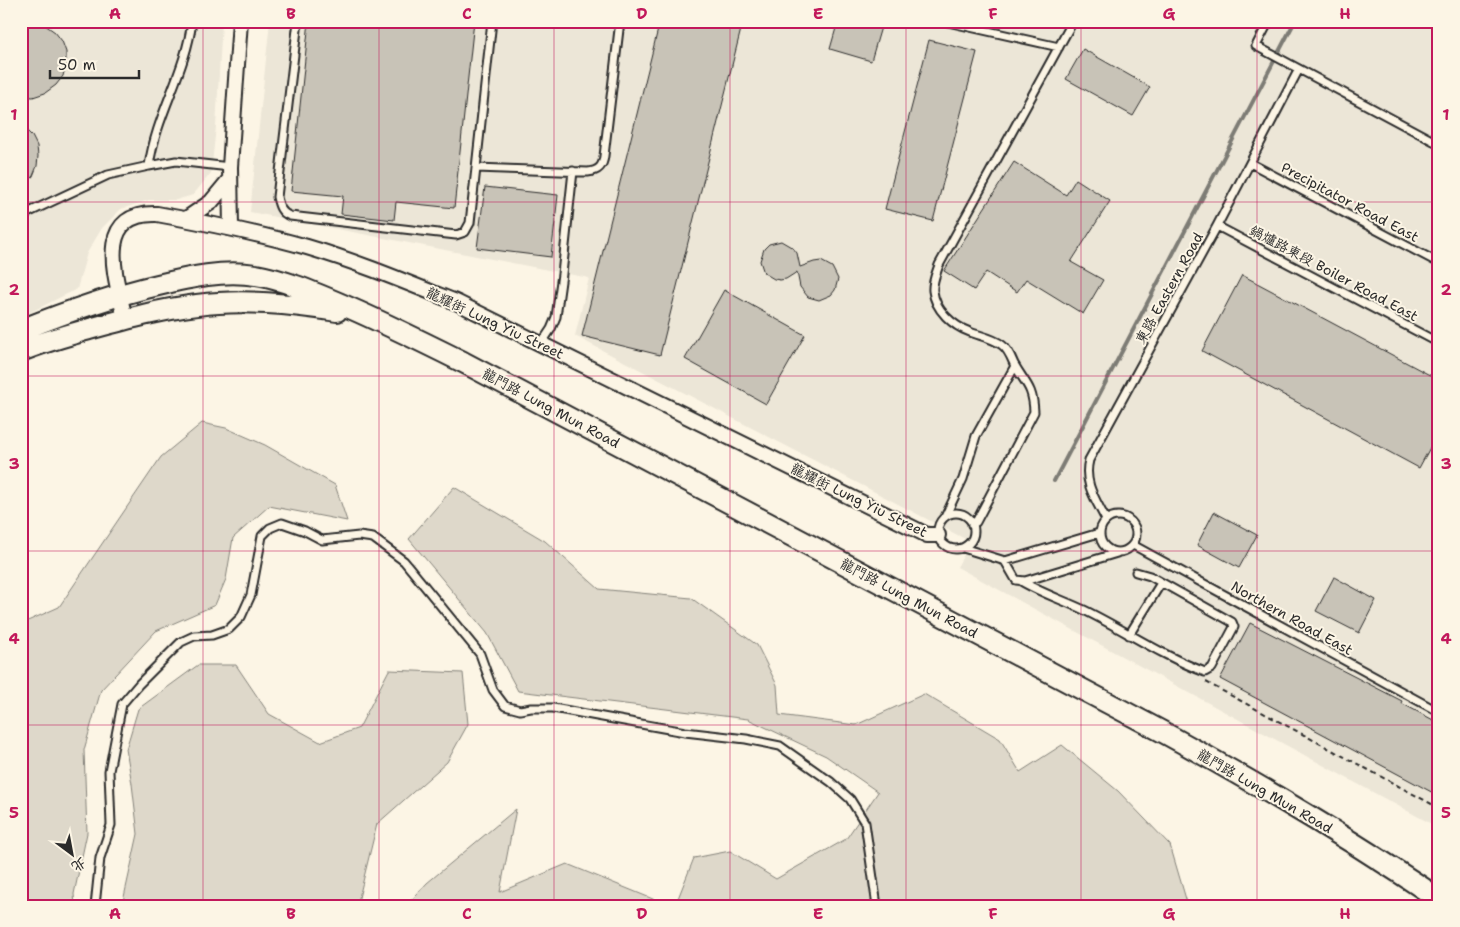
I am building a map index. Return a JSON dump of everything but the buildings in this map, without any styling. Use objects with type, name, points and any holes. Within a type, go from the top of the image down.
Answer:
[{"type":"street","points":[[231,228],[230,173],[240,21]]},
{"type":"street","points":[[186,219],[211,202],[230,173]]},
{"type":"street","name":"龍耀街 Lung Yiu Street","points":[[125,319],[112,257],[113,245],[116,234],[124,224],[134,217],[145,214],[186,219],[231,228],[308,248],[384,273],[458,303],[927,535],[938,535]]},
{"type":"street","name":"龍門路 Lung Mun Road","points":[[21,330],[70,310],[120,294],[198,276],[222,274],[256,275],[298,286],[368,316],[472,366],[1160,731],[1310,816],[1439,899]]},
{"type":"street","name":"龍門路 Lung Mun Road","points":[[21,351],[125,319],[196,305],[246,302],[301,305],[368,316]]},
{"type":"lane","points":[[149,166],[156,130],[186,50],[192,21]]},
{"type":"lane","points":[[298,21],[278,197],[279,206],[282,211],[290,216],[456,235],[462,234],[467,230],[470,223],[492,21]]},
{"type":"lane","points":[[477,168],[595,171],[603,163],[620,21]]},
{"type":"lane","points":[[943,21],[1059,47]]},
{"type":"lane","points":[[972,525],[976,522],[1034,412],[1033,399],[1027,383],[1004,346],[954,324],[943,313],[933,291],[934,279],[939,265],[1073,21]]},
{"type":"lane","points":[[1269,21],[1256,46],[1439,144]]},
{"type":"lane","name":"東路 Eastern Road","points":[[1106,520],[1088,484],[1086,471],[1088,460],[1217,226],[1298,69]]},
{"type":"lane","points":[[21,216],[108,175],[149,166],[176,161],[230,173]]},
{"type":"lane","name":"Precipitator Road East","points":[[1250,163],[1439,263]]},
{"type":"lane","points":[[541,344],[556,316],[573,171]]},
{"type":"lane","name":"鍋爐路東段 Boiler Road East","points":[[1217,226],[1439,343]]},
{"type":"lane","points":[[1016,366],[976,436],[963,479],[945,517],[938,527],[938,535],[942,544],[952,549],[962,548],[1005,561],[1099,532]]},
{"type":"lane","points":[[945,517],[950,514],[962,514],[967,517],[972,525],[974,533],[972,538],[969,544],[962,548]]},
{"type":"lane","points":[[1021,581],[1123,552],[1133,545],[1136,534],[1132,523],[1123,516],[1111,517],[1106,520],[1102,523],[1099,532],[1102,544],[1106,549],[1117,553]]},
{"type":"lane","points":[[95,906],[100,858],[110,825],[109,771],[122,704],[181,642],[194,636],[212,635],[228,629],[240,617],[251,595],[262,536],[270,528],[282,523],[306,531],[322,540],[358,536],[374,538],[404,561],[480,654],[494,690],[505,706],[520,710],[553,708],[685,732],[746,739],[780,746],[838,788],[850,799],[865,823],[877,906]]},
{"type":"lane","name":"Northern Road East","points":[[1133,545],[1439,712]]},
{"type":"lane","points":[[1005,561],[1016,580],[1084,610],[1177,660],[1205,672],[1212,668],[1234,627],[1232,622],[1150,576],[1136,572]]},
{"type":"lane","points":[[1128,635],[1161,582]]},
{"type":"path","points":[[1205,672],[1206,682],[1439,808]]},
{"type":"shaded area","points":[[21,21],[222,21],[216,127],[211,173],[193,195],[176,200],[149,200],[121,209],[102,228],[87,253],[77,289],[21,317]]},
{"type":"shaded area","points":[[270,21],[1439,21],[1439,828],[957,567],[971,542],[575,336],[589,278],[250,212]]},
{"type":"shaded area","points":[[202,423],[226,428],[265,445],[335,485],[347,521],[269,506],[233,538],[226,579],[215,605],[156,631],[101,690],[84,750],[87,833],[74,894],[75,906],[21,906],[21,624],[59,607],[161,457]]},
{"type":"shaded area","points":[[454,487],[545,541],[599,589],[691,598],[757,645],[777,685],[779,715],[856,725],[924,694],[1000,739],[1020,772],[1062,745],[1118,791],[1170,845],[1188,906],[675,906],[694,858],[730,851],[776,879],[846,839],[878,792],[826,756],[748,719],[518,691],[487,633],[409,539]]},
{"type":"shaded area","points":[[198,665],[236,665],[269,714],[320,742],[359,728],[389,670],[463,673],[468,724],[447,762],[377,824],[357,906],[122,906],[138,834],[126,749],[138,709]]},
{"type":"shaded area","points":[[516,809],[500,892],[567,864],[670,906],[406,906],[427,883]]},
{"type":"waterway","points":[[1054,481],[1295,21]]}]
